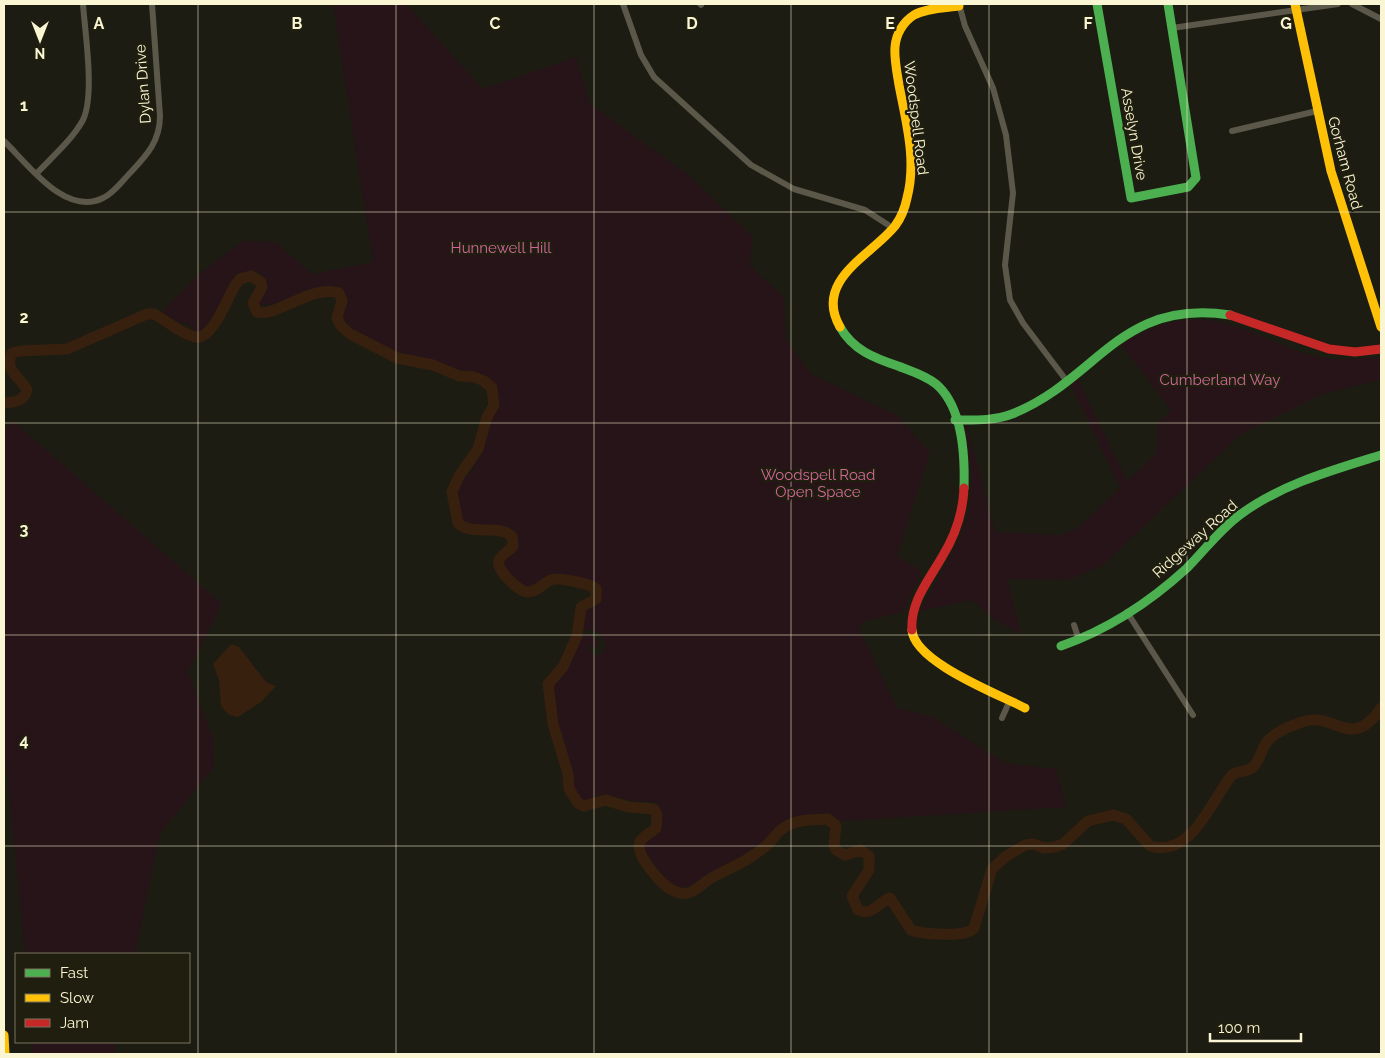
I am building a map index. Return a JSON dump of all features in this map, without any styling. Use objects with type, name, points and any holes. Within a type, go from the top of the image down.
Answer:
[{"type":"main road","name":"Asselyn Drive","points":[[1097,4],[1131,198],[1188,187],[1196,178],[1168,4]]},
{"type":"main road","name":"Woodspell Road","points":[[959,5],[931,10],[915,16],[901,28],[895,41],[894,56],[911,171],[905,206],[893,228],[859,258],[839,281],[835,296],[837,319],[848,340],[863,352],[925,378],[938,387],[949,401],[955,420],[964,478],[962,510],[949,546],[912,611],[912,634],[917,646],[927,657],[1025,708]]},
{"type":"main road","name":"Gorham Road","points":[[1295,6],[1330,171],[1381,327]]},
{"type":"main road","points":[[955,420],[992,419],[1029,407],[1119,338],[1138,327],[1169,315],[1190,311],[1212,311],[1233,315],[1324,349],[1350,352],[1381,349]]},
{"type":"main road","name":"Ridgeway Road","points":[[1061,646],[1079,640],[1127,612],[1172,581],[1228,525],[1271,495],[1309,478],[1381,456]]},
{"type":"main road","points":[[4,1035],[5,1054]]},
{"type":"street","points":[[37,173],[73,134],[85,113],[88,91],[83,4]]},
{"type":"street","name":"Dylan Drive","points":[[4,141],[64,198],[79,202],[96,201],[115,189],[151,149],[158,134],[160,122],[152,4]]},
{"type":"street","points":[[623,4],[641,55],[654,77],[751,165],[794,189],[865,210],[893,228]]},
{"type":"street","points":[[1172,28],[1295,6],[1338,4]]},
{"type":"street","points":[[1352,4],[1381,19]]},
{"type":"street","points":[[959,5],[965,26],[995,95],[1009,150],[1013,193],[1005,265],[1010,300],[1023,323],[1066,380]]},
{"type":"street","points":[[1232,131],[1317,112]]},
{"type":"street","points":[[1127,612],[1193,715]]},
{"type":"street","points":[[1074,625],[1079,640]]},
{"type":"street","points":[[1002,718],[1010,700]]},
{"type":"green space","name":"Hunnewell Hill","points":[[333,4],[406,4],[483,89],[576,57],[590,104],[687,174],[752,236],[750,266],[784,297],[786,340],[811,374],[898,416],[930,453],[897,556],[919,569],[920,575],[903,612],[866,621],[858,627],[897,708],[932,717],[1005,763],[1056,769],[1066,807],[841,821],[831,816],[801,818],[786,822],[774,831],[765,842],[733,865],[718,870],[687,887],[676,887],[669,884],[642,848],[646,838],[657,831],[659,819],[657,802],[634,801],[600,794],[587,802],[578,797],[572,784],[573,770],[552,712],[550,689],[553,680],[553,683],[556,683],[563,673],[566,672],[579,638],[589,634],[600,642],[596,648],[586,645],[594,655],[601,655],[603,652],[604,643],[599,632],[583,629],[579,616],[581,611],[589,606],[592,610],[598,601],[599,593],[584,580],[565,575],[552,577],[531,589],[518,586],[515,583],[515,578],[502,568],[512,550],[513,541],[509,536],[495,530],[464,524],[459,521],[455,503],[456,484],[459,485],[463,476],[469,475],[482,453],[488,424],[496,410],[498,398],[493,382],[485,377],[386,349],[375,341],[351,330],[340,322],[344,307],[341,296],[333,290],[322,289],[259,306],[256,303],[262,293],[266,291],[265,280],[260,273],[252,271],[234,281],[215,315],[202,331],[197,333],[187,323],[169,320],[161,313],[198,275],[243,241],[275,242],[312,274],[373,262]]},
{"type":"green space","name":"Cumberland Way","points":[[1206,320],[1237,327],[1290,348],[1319,357],[1343,359],[1381,358],[1381,380],[1322,394],[1241,434],[1102,566],[1068,580],[1007,579],[1021,634],[995,620],[972,600],[920,611],[958,542],[968,514],[972,480],[965,426],[967,425],[995,532],[1062,535],[1079,527],[1120,488],[1070,383],[1077,378],[1127,481],[1157,453],[1157,424],[1171,410],[1121,344],[1151,328],[1172,322]]},
{"type":"green space","points":[[14,422],[222,604],[188,672],[213,739],[214,767],[160,833],[135,953],[25,953],[4,741],[4,429]]},
{"type":"green space","points":[[31,1043],[116,1043],[114,1054],[32,1054]]},
{"type":"shaded area","points":[[231,644],[239,647],[266,682],[276,686],[261,702],[238,717],[229,715],[221,706],[219,680],[213,664]]},
{"type":"waterway","points":[[4,403],[15,402],[21,399],[27,390],[11,369],[10,359],[12,353],[67,349],[147,314],[154,314],[190,335],[195,337],[202,336],[214,325],[240,279],[251,276],[261,282],[262,287],[253,303],[257,312],[265,313],[317,293],[328,291],[339,293],[342,301],[337,318],[341,326],[350,334],[397,358],[433,365],[459,376],[474,377],[484,381],[492,388],[494,405],[487,417],[478,449],[459,476],[452,492],[458,523],[470,529],[499,531],[512,536],[513,546],[500,558],[499,564],[500,569],[508,579],[523,591],[534,591],[548,581],[555,579],[582,583],[596,589],[596,599],[581,607],[577,636],[563,667],[548,684],[553,724],[568,774],[569,789],[578,803],[584,806],[606,800],[628,807],[654,809],[657,815],[656,828],[641,840],[639,848],[644,860],[659,880],[669,889],[680,893],[693,891],[713,877],[749,858],[768,844],[787,826],[802,821],[828,819],[836,826],[834,844],[836,850],[845,855],[860,850],[869,856],[869,870],[852,896],[858,910],[867,912],[890,898],[911,930],[934,934],[963,933],[974,928],[992,869],[1005,857],[1025,845],[1033,844],[1044,848],[1055,847],[1063,844],[1088,821],[1113,815],[1126,819],[1150,846],[1165,848],[1177,844],[1189,836],[1198,825],[1232,775],[1253,767],[1266,743],[1277,733],[1302,722],[1314,720],[1351,729],[1360,727],[1370,721],[1381,708]]},
{"type":"traffic: fast","points":[[1097,4],[1131,198],[1188,187],[1196,178],[1168,4]]},
{"type":"traffic: fast","points":[[955,420],[991,419],[1012,414],[1042,399],[1067,382],[1112,345],[1135,330],[1161,319],[1192,313],[1230,315]]},
{"type":"traffic: fast","points":[[840,327],[851,342],[865,352],[927,378],[945,394],[952,405],[957,419],[963,447],[964,488]]},
{"type":"traffic: fast","points":[[1061,646],[1112,623],[1159,592],[1187,568],[1233,520],[1257,503],[1308,479],[1381,455]]},
{"type":"traffic: slow","points":[[1295,4],[1331,171],[1381,327]]},
{"type":"traffic: slow","points":[[840,327],[834,310],[834,295],[839,282],[860,258],[895,226],[904,209],[910,184],[911,155],[895,61],[897,38],[903,25],[914,15],[930,10],[959,6]]},
{"type":"traffic: slow","points":[[912,630],[916,642],[927,654],[942,665],[978,686],[1025,708]]},
{"type":"traffic: slow","points":[[4,1035],[5,1054]]},
{"type":"traffic: jam","points":[[1230,315],[1329,349],[1355,352],[1381,349]]},
{"type":"traffic: jam","points":[[912,630],[912,620],[917,601],[954,533],[960,515],[964,488]]},
{"type":"park label","name":"Woodspell Road Open Space","points":[[818,484]]}]
